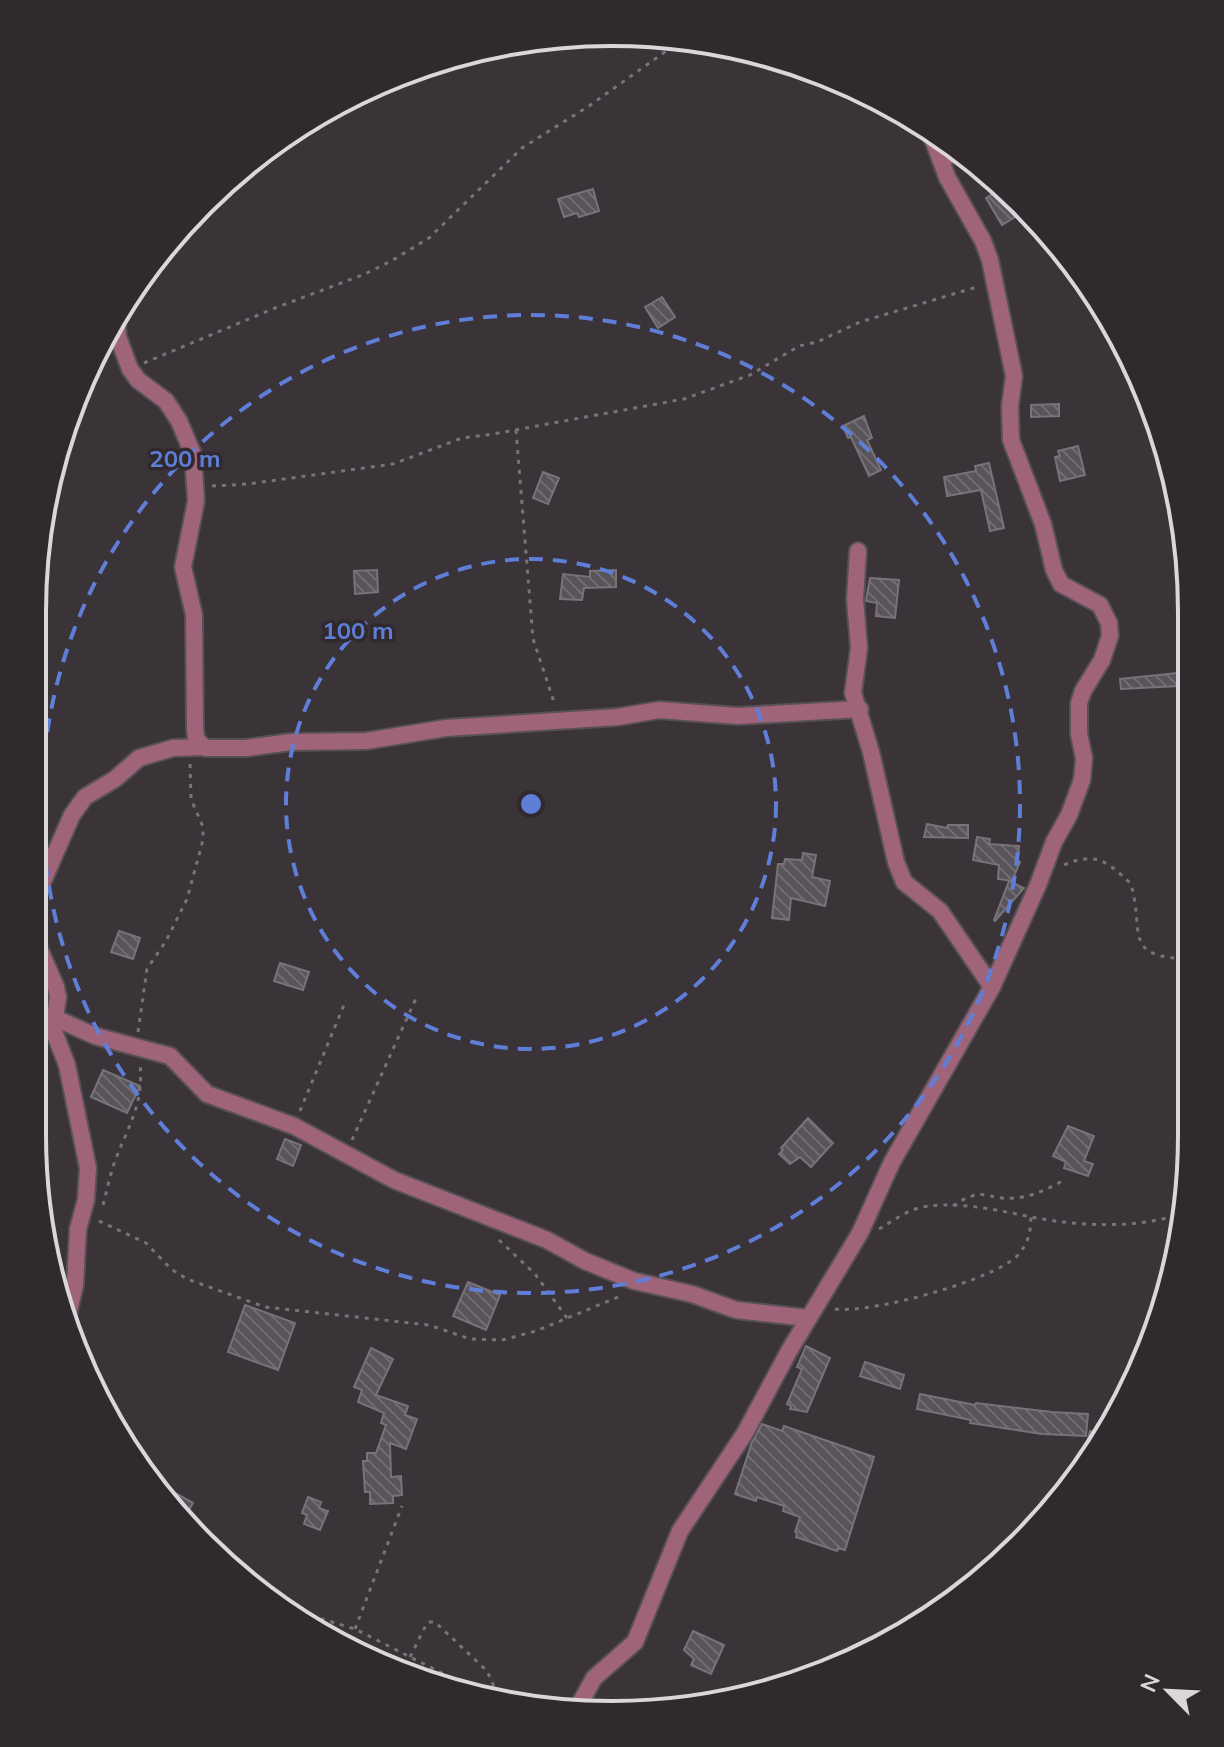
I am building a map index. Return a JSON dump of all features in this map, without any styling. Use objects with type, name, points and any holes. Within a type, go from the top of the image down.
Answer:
[{"type":"street","points":[[582,1700],[594,1678],[635,1642],[680,1531],[751,1424],[811,1312],[855,1242],[892,1162],[992,987],[1082,780],[1084,758],[1079,734],[1079,703],[1102,660],[1110,636],[1109,623],[1100,605],[1064,587],[1059,581],[1043,524],[1013,449],[1010,406],[1014,376],[983,241],[955,194],[937,148]]},
{"type":"street","points":[[941,160],[948,156]]},
{"type":"street","points":[[118,336],[130,369],[138,380],[166,401],[179,421],[193,454],[196,487],[194,521],[183,567],[194,615],[198,748]]},
{"type":"street","points":[[858,551],[855,599],[859,648],[853,693],[860,709],[901,876],[904,882],[940,911],[992,987]]},
{"type":"street","points":[[46,874],[72,815],[85,797],[115,779],[139,758],[173,748],[246,748],[291,742],[366,741],[446,728],[618,717],[659,710],[738,716],[860,709]]},
{"type":"street","points":[[46,964],[58,997],[53,1029],[67,1065],[89,1182],[78,1229],[71,1301]]},
{"type":"street","points":[[55,1018],[95,1036],[170,1056],[207,1094],[294,1126],[345,1155],[437,1199],[547,1240],[585,1261],[634,1281],[692,1294],[736,1310],[811,1312]]},
{"type":"path","points":[[130,369],[393,260],[429,238],[522,148],[589,106],[669,49]]},
{"type":"path","points":[[196,487],[248,484],[393,464],[462,438],[684,399],[750,375],[799,346],[817,342],[860,322],[994,281]]},
{"type":"path","points":[[516,430],[533,639],[560,719]]},
{"type":"path","points":[[102,1207],[114,1164],[140,1100],[142,1086],[137,1047],[147,969],[166,941],[187,899],[203,840],[203,827],[191,799],[189,769],[198,748]]},
{"type":"path","points":[[1038,885],[1063,865],[1076,860],[1095,858],[1107,862],[1131,884],[1137,933],[1146,950],[1161,958],[1178,959]]},
{"type":"path","points":[[345,1155],[417,996]]},
{"type":"path","points":[[294,1126],[346,1000]]},
{"type":"path","points":[[953,1206],[984,1193],[1016,1199],[1064,1180]]},
{"type":"path","points":[[855,1242],[923,1207],[953,1206],[1064,1222],[1106,1224],[1143,1224],[1167,1218]]},
{"type":"path","points":[[811,1312],[913,1299],[973,1280],[1016,1257],[1031,1231],[1031,1216]]},
{"type":"path","points":[[99,1221],[146,1243],[171,1269],[187,1279],[265,1307],[429,1325],[470,1339],[502,1340],[650,1285]]},
{"type":"path","points":[[489,1232],[535,1274],[567,1318]]},
{"type":"path","points":[[355,1629],[402,1506]]},
{"type":"path","points":[[317,1617],[355,1629],[449,1677]]},
{"type":"path","points":[[410,1657],[426,1625],[435,1622],[487,1671],[496,1689]]},
{"type":"building","points":[[593,189],[599,211],[579,217],[577,213],[564,217],[558,199]]},
{"type":"building","points":[[993,194],[1015,217],[1002,225],[986,198]]},
{"type":"building","points":[[662,297],[675,317],[658,328],[645,307]]},
{"type":"building","points":[[1059,404],[1059,416],[1031,417],[1031,405]]},
{"type":"building","points":[[864,416],[872,438],[867,440],[881,470],[869,476],[843,426]]},
{"type":"building","points":[[1078,446],[1085,475],[1060,481],[1055,457],[1060,456],[1058,451]]},
{"type":"building","points":[[989,463],[1004,528],[990,531],[981,490],[947,496],[944,477],[976,471],[975,466]]},
{"type":"building","points":[[543,472],[559,478],[548,504],[533,498]]},
{"type":"building","points":[[377,570],[378,592],[355,594],[354,571]]},
{"type":"building","points":[[616,570],[616,587],[584,588],[582,600],[560,599],[563,574],[590,577],[590,571]]},
{"type":"building","points":[[870,578],[899,580],[895,618],[876,616],[877,603],[866,601]]},
{"type":"building","points":[[1177,673],[1178,686],[1121,689],[1120,679]]},
{"type":"building","points":[[927,824],[947,828],[948,825],[968,825],[968,838],[924,837]]},
{"type":"building","points":[[977,837],[990,839],[989,844],[1019,846],[1020,862],[1012,881],[998,879],[999,865],[973,860]]},
{"type":"building","points":[[803,853],[816,855],[812,877],[830,881],[825,906],[791,898],[789,920],[772,918],[778,864],[784,864],[785,859],[802,860]]},
{"type":"building","points":[[1009,881],[1024,888],[995,921],[994,920]]},
{"type":"building","points":[[119,931],[140,938],[133,959],[111,952]]},
{"type":"building","points":[[280,963],[309,972],[303,990],[274,981]]},
{"type":"building","points":[[103,1070],[140,1086],[127,1113],[91,1097]]},
{"type":"building","points":[[808,1118],[833,1143],[811,1167],[800,1157],[790,1164],[779,1154],[783,1150],[781,1148]]},
{"type":"building","points":[[1068,1126],[1094,1136],[1084,1161],[1093,1164],[1088,1176],[1064,1168],[1066,1162],[1053,1156]]},
{"type":"building","points":[[285,1139],[301,1145],[293,1166],[277,1159]]},
{"type":"building","points":[[468,1282],[500,1295],[486,1330],[453,1316]]},
{"type":"building","points":[[245,1305],[295,1323],[278,1370],[228,1352]]},
{"type":"building","points":[[806,1346],[830,1358],[807,1412],[790,1409],[791,1406],[787,1404],[802,1369],[797,1367]]},
{"type":"building","points":[[371,1348],[393,1359],[376,1395],[408,1406],[405,1415],[417,1419],[406,1449],[390,1443],[391,1477],[401,1476],[402,1495],[393,1496],[393,1503],[370,1504],[370,1492],[365,1492],[363,1461],[367,1461],[367,1453],[376,1453],[386,1425],[381,1423],[384,1413],[358,1402],[362,1390],[354,1387]]},
{"type":"building","points":[[865,1362],[904,1375],[900,1389],[860,1376]]},
{"type":"building","points":[[920,1394],[975,1405],[1088,1414],[1086,1436],[1042,1434],[970,1423],[971,1420],[917,1409]]},
{"type":"building","points":[[762,1424],[782,1431],[784,1426],[874,1457],[845,1550],[838,1548],[837,1551],[796,1537],[800,1517],[783,1511],[784,1506],[735,1494],[752,1442]]},
{"type":"building","points":[[172,1491],[193,1503],[189,1511]]},
{"type":"building","points":[[308,1497],[321,1502],[319,1508],[328,1511],[320,1530],[304,1524],[307,1515],[302,1513]]},
{"type":"building","points":[[693,1631],[724,1645],[711,1674],[691,1665],[694,1659],[684,1650]]}]
